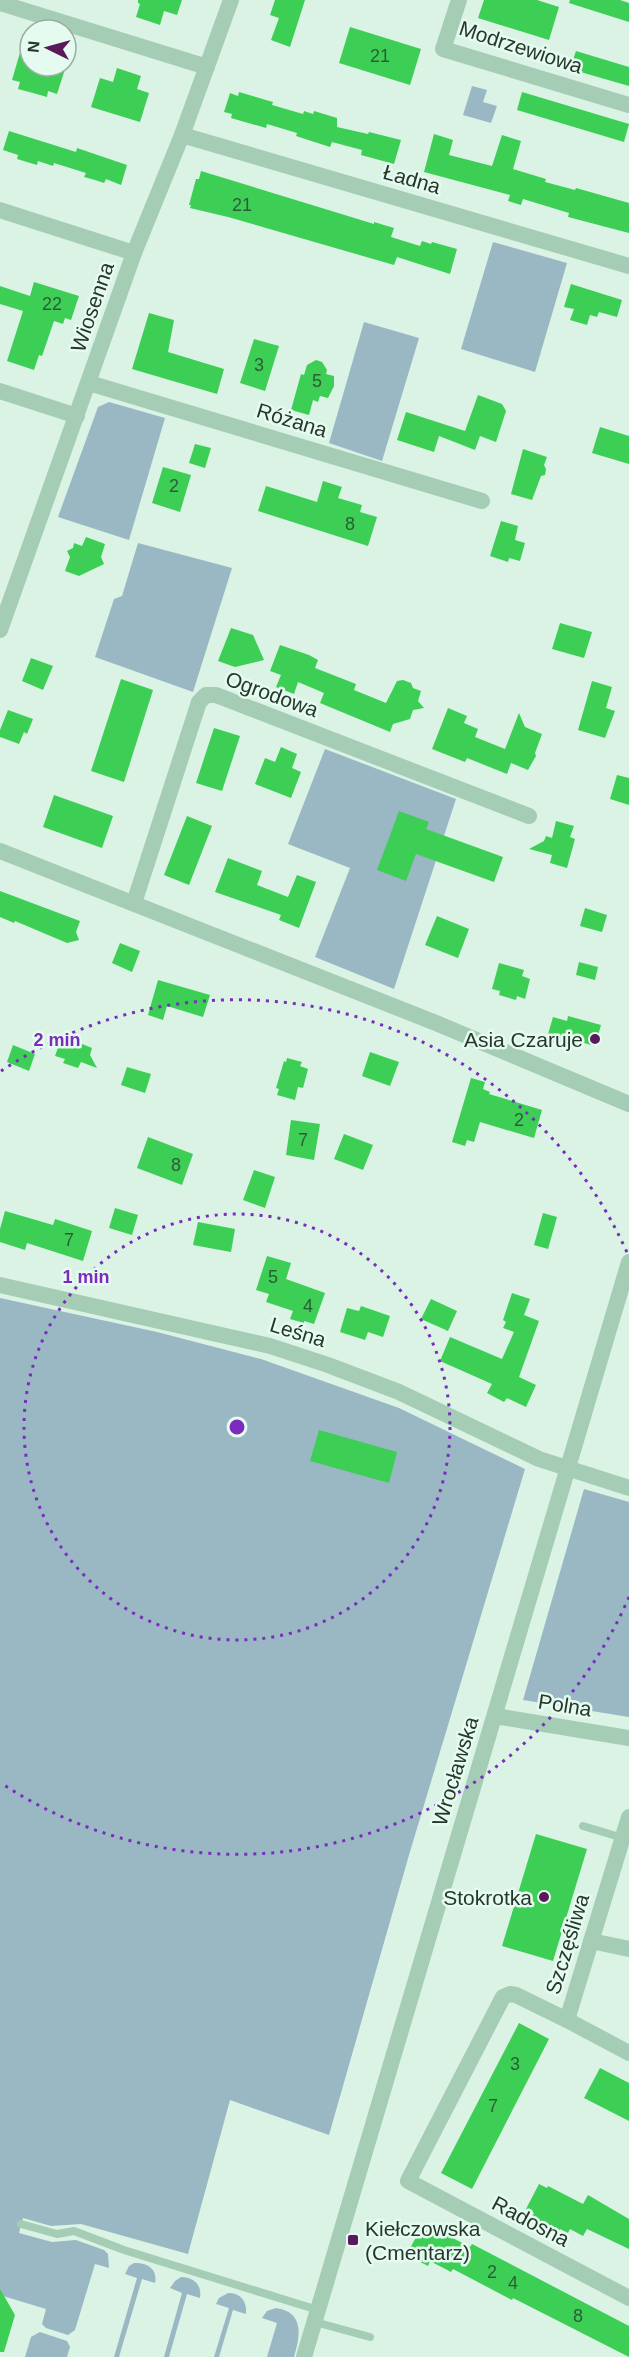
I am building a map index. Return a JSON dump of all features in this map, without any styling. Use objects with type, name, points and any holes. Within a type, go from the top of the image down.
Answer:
[{"type":"street","name":"Wiosenna","points":[[0,630],[134,253],[182,135],[231,0]]},
{"type":"street","name":"Modrzewiowa","points":[[459,0],[443,49],[629,105]]},
{"type":"street","points":[[0,3],[207,67]]},
{"type":"street","name":"Ładna","points":[[182,135],[629,266]]},
{"type":"street","points":[[0,210],[134,253]]},
{"type":"street","name":"Różana","points":[[89,383],[482,501]]},
{"type":"street","points":[[0,391],[77,416]]},
{"type":"street","name":"Ogrodowa","points":[[134,903],[198,702],[206,695],[216,695],[529,816]]},
{"type":"street","points":[[0,850],[436,1023],[629,1104]]},
{"type":"street","name":"Wrocławska","points":[[304,2357],[629,1262]]},
{"type":"street","name":"Leśna","points":[[0,1285],[270,1346],[362,1376],[539,1459],[629,1488]]},
{"type":"street","name":"Polna","points":[[495,1716],[629,1738]]},
{"type":"street","name":"Szczęśliwa","points":[[412,2183],[408,2181],[503,1997],[510,1994],[516,1995],[567,2020],[626,1838],[629,1817]]},
{"type":"street","points":[[591,1941],[629,1949]]},
{"type":"street","points":[[567,2020],[629,2053]]},
{"type":"street","name":"Radosna","points":[[412,2183],[629,2298]]},
{"type":"lane","points":[[583,1826],[626,1838]]},
{"type":"lane","points":[[21,2224],[57,2234],[74,2231],[370,2337]]},
{"type":"shaded area","points":[[472,86],[487,90],[483,102],[497,106],[491,123],[463,115]]},
{"type":"shaded area","points":[[493,242],[567,263],[535,372],[461,349]]},
{"type":"shaded area","points":[[364,322],[419,338],[382,461],[329,443]]},
{"type":"shaded area","points":[[109,402],[165,418],[129,540],[58,517],[98,407]]},
{"type":"shaded area","points":[[138,543],[232,568],[193,692],[95,657],[114,599],[122,596]]},
{"type":"shaded area","points":[[325,749],[456,799],[394,989],[315,957],[350,868],[288,844]]},
{"type":"shaded area","points":[[0,1298],[157,1332],[261,1359],[399,1408],[525,1469],[409,1855],[329,2135],[230,2100],[188,2254],[81,2224],[51,2226],[23,2218],[19,2233],[52,2242],[76,2240],[104,2250],[108,2254],[109,2268],[95,2264],[75,2330],[68,2335],[46,2328],[42,2324],[46,2309],[3,2296],[0,2305]]},
{"type":"shaded area","points":[[584,1489],[629,1502],[629,1717],[523,1700]]},
{"type":"shaded area","points":[[134,2263],[150,2267],[155,2274],[155,2283],[142,2279],[119,2357],[114,2357],[137,2278],[125,2274],[129,2266]]},
{"type":"shaded area","points":[[181,2277],[190,2278],[196,2283],[200,2289],[200,2298],[187,2294],[169,2357],[164,2357],[182,2293],[170,2288]]},
{"type":"shaded area","points":[[228,2293],[240,2296],[245,2305],[246,2314],[233,2310],[219,2357],[214,2357],[229,2308],[216,2304],[219,2298]]},
{"type":"shaded area","points":[[276,2308],[285,2310],[296,2320],[299,2334],[294,2357],[267,2357],[277,2323],[262,2318],[267,2311]]},
{"type":"shaded area","points":[[40,2332],[67,2341],[70,2347],[67,2357],[25,2357],[31,2337]]},
{"type":"building","points":[[138,0],[182,0],[177,15],[164,11],[160,25],[136,17],[140,4]]},
{"type":"building","points":[[275,0],[305,0],[290,47],[271,40],[279,18],[270,15]]},
{"type":"building","points":[[484,0],[537,0],[559,7],[549,40],[478,18]]},
{"type":"building","points":[[570,0],[620,0],[629,3],[629,22],[569,3]]},
{"type":"building","points":[[350,27],[421,49],[410,85],[339,63]]},
{"type":"building","points":[[576,51],[629,67],[629,86],[570,69]]},
{"type":"building","points":[[18,59],[18,78],[62,78],[57,94],[48,91],[47,97],[18,89],[20,82],[12,80]]},
{"type":"building","points":[[117,68],[141,76],[137,89],[149,93],[140,122],[91,107],[100,78],[113,82]]},
{"type":"building","points":[[239,92],[303,114],[304,111],[313,114],[314,111],[337,118],[337,127],[401,140],[394,164],[361,155],[362,150],[332,142],[330,147],[296,136],[297,133],[267,124],[266,128],[231,118],[232,114],[224,112],[230,93],[238,96]]},
{"type":"building","points":[[522,92],[629,124],[624,142],[517,110]]},
{"type":"building","points":[[9,131],[76,152],[77,148],[127,165],[121,185],[106,179],[104,183],[84,177],[86,173],[54,163],[53,166],[38,161],[37,165],[17,159],[18,155],[3,150]]},
{"type":"building","points":[[434,134],[453,140],[449,155],[492,166],[502,135],[521,141],[513,169],[546,179],[545,182],[629,203],[629,233],[568,217],[569,213],[523,199],[521,205],[508,201],[510,195],[424,172]]},
{"type":"building","points":[[201,171],[374,224],[374,222],[394,228],[391,237],[420,246],[422,241],[457,249],[450,274],[397,257],[394,265],[190,208],[196,179],[199,179]]},
{"type":"building","points":[[34,282],[79,296],[71,320],[65,318],[63,324],[54,321],[42,356],[39,355],[34,370],[7,361],[23,311],[0,304],[0,286],[30,296]]},
{"type":"building","points":[[571,284],[622,300],[617,317],[599,312],[597,317],[590,315],[587,325],[570,320],[574,309],[564,307]]},
{"type":"building","points":[[149,313],[174,320],[168,352],[224,369],[217,394],[132,369]]},
{"type":"building","points":[[254,339],[279,346],[265,391],[240,383]]},
{"type":"building","points":[[316,360],[322,362],[327,370],[326,374],[334,376],[334,386],[328,398],[320,396],[318,402],[313,400],[309,415],[291,410],[301,374],[304,375],[307,365]]},
{"type":"building","points":[[478,395],[502,404],[506,411],[496,442],[480,436],[475,450],[439,436],[434,452],[397,440],[406,412],[465,431]]},
{"type":"building","points":[[600,427],[629,436],[629,464],[592,453]]},
{"type":"building","points":[[195,444],[211,448],[205,468],[189,463]]},
{"type":"building","points":[[523,449],[547,457],[544,465],[545,475],[541,476],[532,500],[511,494]]},
{"type":"building","points":[[163,467],[191,475],[180,512],[152,503]]},
{"type":"building","points":[[323,481],[342,487],[338,498],[362,505],[360,512],[377,517],[368,546],[258,511],[266,486],[317,502]]},
{"type":"building","points":[[501,521],[518,526],[515,540],[525,543],[520,561],[509,558],[508,562],[490,556]]},
{"type":"building","points":[[86,537],[105,544],[101,557],[104,564],[79,576],[65,571],[70,557],[67,551],[73,548],[74,543],[82,546]]},
{"type":"building","points":[[560,623],[592,632],[584,658],[552,649]]},
{"type":"building","points":[[231,628],[253,635],[264,660],[235,667],[218,661]]},
{"type":"building","points":[[280,645],[309,655],[318,660],[315,668],[356,684],[354,690],[386,703],[397,681],[403,680],[411,683],[413,688],[421,691],[418,701],[424,708],[413,710],[410,719],[393,724],[390,732],[320,703],[324,693],[298,682],[294,694],[276,687],[281,675],[270,671]]},
{"type":"building","points":[[31,658],[53,666],[43,690],[22,681]]},
{"type":"building","points":[[121,679],[153,690],[124,782],[91,771]]},
{"type":"building","points":[[592,681],[612,687],[606,708],[615,711],[605,738],[578,730]]},
{"type":"building","points":[[448,708],[467,716],[464,723],[478,729],[475,737],[505,749],[519,713],[525,727],[542,734],[536,756],[528,770],[511,763],[507,774],[467,758],[465,762],[432,749]]},
{"type":"building","points":[[8,710],[33,719],[27,734],[24,732],[19,744],[0,737],[0,730]]},
{"type":"building","points":[[214,728],[240,736],[222,791],[196,783]]},
{"type":"building","points":[[281,747],[297,754],[292,768],[301,772],[291,798],[255,784],[265,758],[275,762]]},
{"type":"building","points":[[617,775],[629,778],[629,805],[610,799]]},
{"type":"building","points":[[54,795],[113,816],[102,848],[43,827]]},
{"type":"building","points":[[399,811],[429,822],[426,829],[503,857],[494,882],[416,854],[406,881],[377,870]]},
{"type":"building","points":[[187,816],[212,826],[189,885],[164,875]]},
{"type":"building","points":[[556,821],[574,826],[570,837],[575,839],[567,868],[550,863],[552,855],[529,849],[544,841],[546,836],[552,838]]},
{"type":"building","points":[[228,858],[262,871],[257,885],[288,897],[297,875],[316,882],[299,928],[279,920],[281,915],[215,892]]},
{"type":"building","points":[[0,891],[80,921],[76,932],[79,940],[67,943],[0,917]]},
{"type":"building","points":[[585,908],[607,915],[602,932],[580,926]]},
{"type":"building","points":[[437,916],[469,929],[458,958],[425,945]]},
{"type":"building","points":[[120,943],[140,951],[132,972],[112,963]]},
{"type":"building","points":[[579,962],[598,967],[595,980],[576,975]]},
{"type":"building","points":[[499,963],[524,970],[522,976],[530,979],[525,999],[517,996],[516,1000],[499,995],[500,991],[492,989]]},
{"type":"building","points":[[158,980],[210,995],[203,1017],[167,1006],[163,1020],[148,1015]]},
{"type":"building","points":[[568,1016],[601,1025],[595,1046],[562,1037],[560,1045],[546,1041],[553,1017],[567,1021]]},
{"type":"building","points":[[61,1039],[71,1042],[72,1040],[92,1048],[90,1055],[97,1068],[81,1062],[78,1068],[63,1063],[65,1059],[55,1056]]},
{"type":"building","points":[[13,1045],[35,1054],[29,1071],[7,1062]]},
{"type":"building","points":[[370,1052],[399,1062],[390,1086],[362,1076]]},
{"type":"building","points":[[287,1058],[302,1062],[300,1066],[308,1069],[303,1088],[298,1087],[295,1100],[277,1095],[279,1089],[276,1088]]},
{"type":"building","points":[[127,1067],[151,1074],[145,1093],[121,1085]]},
{"type":"building","points":[[471,1078],[485,1082],[483,1089],[490,1092],[489,1094],[542,1110],[534,1138],[480,1122],[474,1142],[467,1140],[465,1146],[452,1142]]},
{"type":"building","points":[[291,1120],[320,1124],[314,1160],[286,1155]]},
{"type":"building","points":[[344,1134],[373,1145],[363,1170],[334,1159]]},
{"type":"building","points":[[148,1137],[193,1154],[182,1185],[137,1168]]},
{"type":"building","points":[[254,1170],[275,1177],[265,1208],[243,1200]]},
{"type":"building","points":[[115,1208],[138,1215],[132,1235],[109,1228]]},
{"type":"building","points":[[5,1211],[53,1225],[55,1219],[92,1231],[83,1261],[27,1243],[25,1250],[0,1242],[0,1229]]},
{"type":"building","points":[[543,1213],[557,1217],[548,1249],[534,1245]]},
{"type":"building","points":[[198,1222],[235,1229],[231,1252],[193,1245]]},
{"type":"building","points":[[267,1256],[291,1263],[286,1279],[325,1293],[314,1324],[290,1319],[293,1311],[266,1302],[269,1294],[256,1290]]},
{"type":"building","points":[[512,1293],[530,1299],[524,1315],[539,1321],[519,1377],[536,1385],[526,1407],[507,1398],[504,1402],[487,1393],[492,1384],[440,1361],[450,1337],[502,1359],[514,1332],[503,1328],[506,1322],[503,1320]]},
{"type":"building","points":[[431,1299],[457,1311],[448,1331],[421,1319]]},
{"type":"building","points":[[361,1306],[390,1316],[383,1337],[368,1332],[365,1340],[340,1332],[347,1308],[359,1311]]},
{"type":"building","points":[[319,1430],[397,1452],[389,1483],[310,1461]]},
{"type":"building","name":"Stokrotka","points":[[536,1834],[587,1849],[553,1961],[502,1946]]},
{"type":"building","points":[[519,2023],[549,2039],[472,2189],[441,2173]]},
{"type":"building","points":[[600,2068],[629,2083],[629,2121],[584,2098]]},
{"type":"building","points":[[539,2184],[547,2188],[548,2186],[583,2204],[588,2195],[629,2219],[629,2249],[587,2229],[583,2236],[570,2229],[568,2233],[560,2229],[557,2235],[530,2220],[534,2213],[526,2209]]},
{"type":"building","points":[[421,2228],[442,2239],[445,2234],[470,2247],[472,2244],[629,2326],[629,2357],[453,2269],[451,2272],[430,2261],[428,2266],[411,2257],[412,2254],[408,2252]]},
{"type":"building","points":[[0,2289],[15,2315],[4,2352],[0,2352]]},
{"type":"place","name":"Asia Czaruje","points":[[595,1039]]},
{"type":"place","name":"Stokrotka","points":[[544,1897]]},
{"type":"place","name":"Kiełczowska (Cmentarz)","points":[[353,2240]]}]
